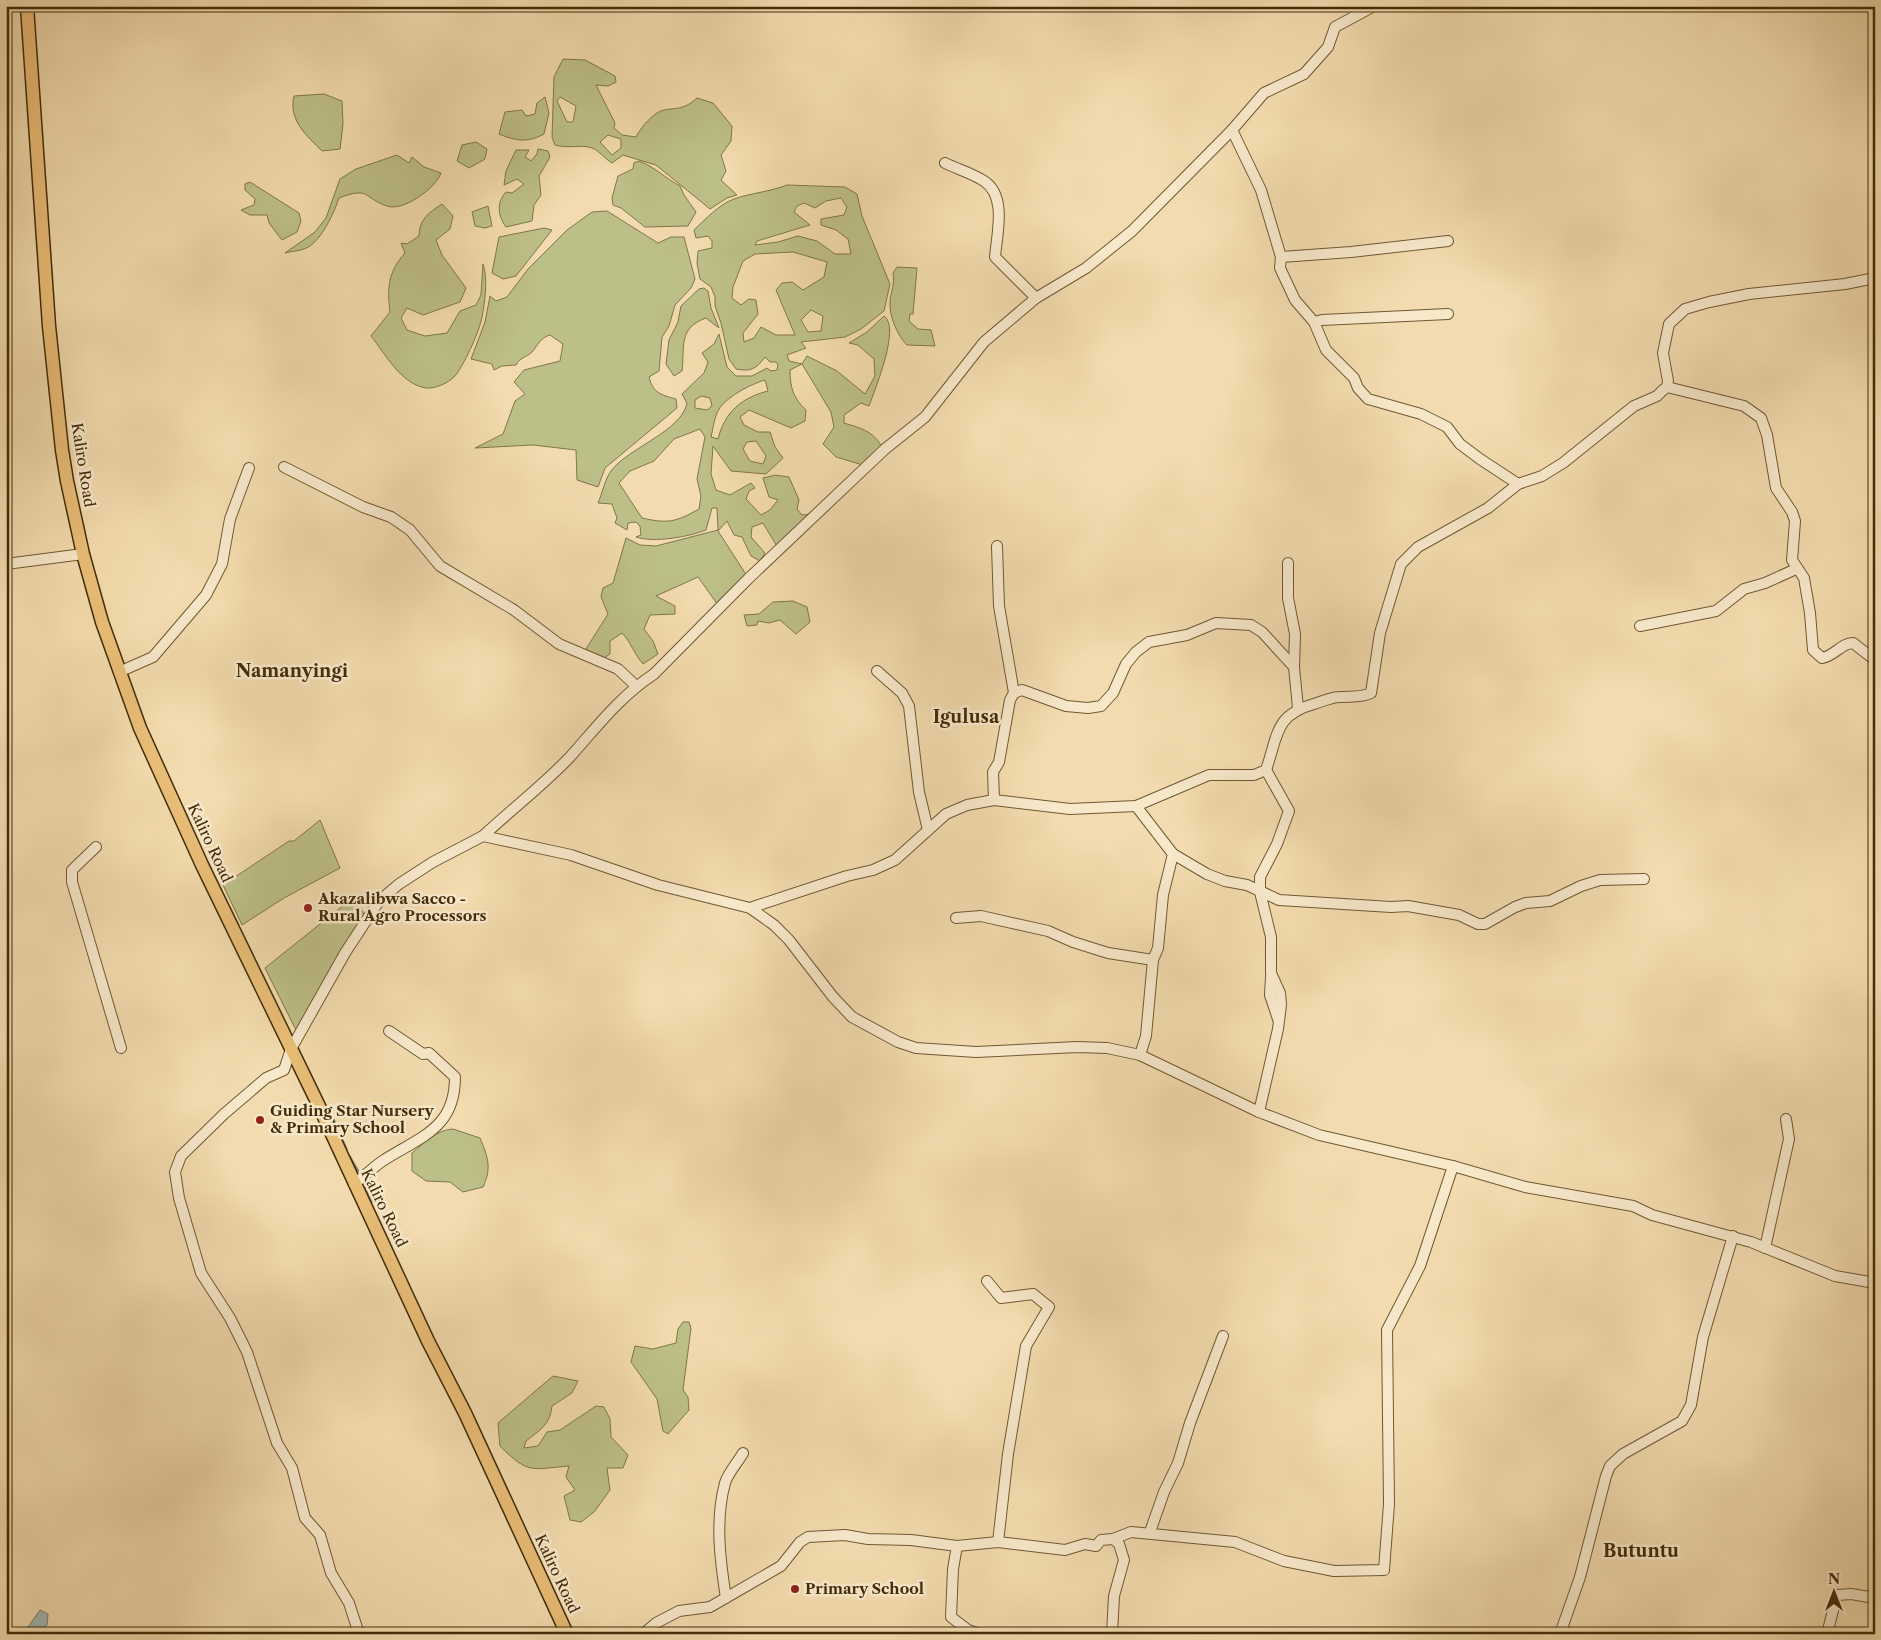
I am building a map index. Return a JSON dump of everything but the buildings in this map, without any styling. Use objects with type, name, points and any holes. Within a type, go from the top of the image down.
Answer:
[{"type":"main road","name":"Kaliro Road","points":[[27,6],[36,171],[49,326],[66,481],[83,554],[118,672],[140,728],[202,865],[465,1413],[567,1634]]},
{"type":"street","points":[[359,1634],[349,1603],[331,1572],[320,1536],[305,1518],[292,1468],[277,1443],[258,1391],[247,1352],[230,1318],[200,1273],[178,1198],[175,1172],[181,1156],[224,1114],[266,1078],[284,1070],[291,1048],[345,952],[370,912],[386,893],[433,862],[483,836],[568,758],[599,721],[636,686],[654,674],[748,579],[884,449],[925,417],[984,342],[1036,298],[1086,268],[1132,231],[1232,130],[1264,93],[1304,74],[1328,47],[1335,27],[1374,6]]},
{"type":"street","points":[[1232,130],[1261,190],[1281,257],[1280,268],[1295,300],[1314,322],[1326,350],[1354,378],[1358,388],[1368,399],[1421,414],[1447,427],[1460,444],[1480,460],[1518,484]]},
{"type":"street","points":[[945,163],[985,181],[998,197],[995,257],[1036,298]]},
{"type":"street","points":[[1281,257],[1351,252],[1448,241]]},
{"type":"street","points":[[1259,1112],[1279,1022],[1280,993],[1271,973],[1271,937],[1260,892],[1260,877],[1277,844],[1289,812],[1266,770],[1275,739],[1289,714],[1298,708],[1339,696],[1366,696],[1371,693],[1380,634],[1401,564],[1418,547],[1488,508],[1518,484],[1542,476],[1563,463],[1634,406],[1657,396],[1667,387],[1668,381],[1663,353],[1669,324],[1685,309],[1749,294],[1845,284],[1875,278]]},
{"type":"street","points":[[1314,322],[1322,320],[1448,314]]},
{"type":"street","points":[[1667,387],[1744,406],[1761,418],[1767,436],[1776,488],[1792,512],[1795,521],[1792,560],[1796,569],[1804,578],[1810,613],[1812,643],[1817,655],[1822,658],[1830,657],[1850,643],[1875,660]]},
{"type":"street","points":[[284,467],[362,508],[391,517],[410,530],[440,566],[514,610],[559,644],[618,669],[636,686]]},
{"type":"street","points":[[118,672],[153,658],[206,595],[222,564],[230,519],[249,468]]},
{"type":"street","points":[[994,800],[993,772],[999,762],[1010,700],[1014,693],[999,606],[996,546]]},
{"type":"street","points":[[6,564],[83,554]]},
{"type":"street","points":[[1288,563],[1288,598],[1295,634],[1294,667],[1298,708]]},
{"type":"street","points":[[1640,626],[1716,611],[1744,589],[1765,583],[1796,569]]},
{"type":"street","points":[[1014,693],[1022,690],[1066,706],[1088,708],[1101,706],[1113,693],[1126,664],[1136,652],[1149,642],[1187,635],[1216,623],[1251,625],[1262,632],[1294,667]]},
{"type":"street","points":[[877,671],[902,693],[909,706],[919,792],[926,812],[928,830]]},
{"type":"street","points":[[750,908],[847,876],[873,870],[895,860],[946,814],[966,806],[994,800],[1070,809],[1136,806],[1209,775],[1254,775],[1266,770]]},
{"type":"street","points":[[1136,806],[1173,854],[1207,874],[1225,881],[1247,885],[1279,900],[1391,907],[1408,906],[1459,915],[1478,924],[1485,924],[1520,905],[1550,901],[1581,886],[1600,880],[1644,879]]},
{"type":"street","points":[[483,836],[571,855],[658,885],[750,908],[774,925],[833,997],[852,1017],[898,1042],[916,1048],[968,1052],[1077,1047],[1107,1048],[1140,1055],[1259,1112],[1319,1135],[1453,1166],[1525,1187],[1633,1206],[1652,1215],[1733,1236],[1835,1276],[1875,1283]]},
{"type":"street","points":[[96,847],[72,870],[72,882],[120,1048]]},
{"type":"street","points":[[1140,1055],[1146,1036],[1153,960],[1158,948],[1163,895],[1173,854]]},
{"type":"street","points":[[956,918],[981,916],[1048,931],[1073,942],[1108,953],[1153,960]]},
{"type":"street","points":[[354,1184],[383,1160],[403,1150],[444,1120],[455,1094],[455,1076],[429,1053],[423,1054],[389,1032]]},
{"type":"street","points":[[1765,1248],[1789,1139],[1786,1119]]},
{"type":"street","points":[[642,1634],[656,1623],[679,1611],[710,1607],[781,1566],[800,1542],[808,1537],[845,1535],[868,1539],[911,1540],[957,1546],[998,1542],[1065,1550],[1085,1544],[1096,1546],[1101,1540],[1113,1539],[1131,1532],[1150,1532],[1190,1539],[1235,1542],[1284,1561],[1334,1571],[1384,1570],[1389,1504],[1387,1330],[1420,1266],[1453,1166]]},
{"type":"street","points":[[1560,1634],[1580,1577],[1610,1466],[1623,1454],[1640,1443],[1682,1421],[1691,1405],[1703,1337],[1733,1236]]},
{"type":"street","points":[[987,1281],[1001,1298],[1033,1294],[1048,1307],[1026,1346],[1008,1454],[998,1542]]},
{"type":"street","points":[[1150,1532],[1164,1492],[1178,1463],[1190,1423],[1223,1336]]},
{"type":"street","points":[[726,1598],[719,1553],[720,1525],[726,1482],[743,1453]]},
{"type":"street","points":[[1112,1634],[1114,1596],[1124,1560],[1119,1544],[1113,1539]]},
{"type":"street","points":[[957,1546],[952,1576],[951,1617],[968,1630],[979,1634]]},
{"type":"street","points":[[1827,1634],[1837,1595],[1851,1594],[1875,1598]]},
{"type":"green space","points":[[563,59],[585,60],[615,76],[616,82],[608,86],[596,85],[615,123],[614,128],[622,135],[636,137],[650,118],[657,113],[680,108],[697,98],[713,103],[732,126],[731,141],[721,155],[726,171],[721,180],[737,195],[727,198],[710,209],[656,165],[623,155],[612,163],[592,148],[555,145],[552,137],[554,77]],"holes":[[[560,97],[576,106],[573,122],[567,122],[557,101]],[[608,135],[621,139],[621,148],[612,155],[600,142]]]},
{"type":"green space","points":[[324,94],[342,101],[343,124],[340,149],[322,151],[296,120],[293,105],[294,96]]},
{"type":"green space","points":[[545,97],[549,113],[544,134],[532,139],[522,140],[499,134],[505,112],[522,110],[526,116],[535,114],[537,103]]},
{"type":"green space","points":[[476,142],[487,149],[485,159],[469,168],[457,161],[462,145]]},
{"type":"green space","points":[[538,149],[548,151],[550,157],[539,176],[541,195],[534,205],[532,221],[506,227],[501,218],[499,205],[506,192],[512,193],[524,184],[517,179],[504,185],[506,171],[516,150],[529,150],[525,157],[531,161],[537,154]]},
{"type":"green space","points":[[397,155],[409,163],[412,157],[424,167],[441,173],[426,192],[410,202],[394,207],[379,203],[361,193],[339,198],[327,225],[318,239],[308,247],[285,253],[315,232],[326,218],[340,179],[356,169]]},
{"type":"green space","points":[[639,161],[680,186],[696,212],[688,226],[645,227],[621,208],[613,205],[612,198],[618,176],[633,169],[634,163]]},
{"type":"green space","points":[[250,182],[299,213],[301,221],[297,232],[282,240],[269,223],[267,215],[250,215],[241,210],[254,205],[255,199],[245,190],[245,184]]},
{"type":"green space","points":[[787,185],[845,187],[857,194],[862,216],[890,284],[884,311],[861,329],[845,337],[801,342],[806,348],[787,355],[789,361],[802,364],[790,370],[790,376],[795,397],[806,410],[805,421],[791,428],[749,410],[740,417],[744,425],[758,432],[770,432],[775,447],[783,458],[766,474],[731,471],[713,446],[711,474],[716,490],[730,495],[751,483],[755,488],[749,491],[746,499],[761,515],[770,510],[778,500],[769,497],[763,478],[775,475],[789,477],[799,500],[797,509],[802,515],[812,514],[778,548],[763,523],[752,527],[751,537],[765,553],[760,561],[751,556],[742,537],[734,535],[727,521],[718,531],[747,576],[718,605],[698,577],[656,596],[675,606],[675,614],[650,615],[644,629],[653,641],[658,654],[643,664],[622,633],[610,641],[610,654],[601,660],[593,659],[586,649],[608,614],[601,597],[603,588],[613,583],[626,538],[640,545],[656,546],[718,530],[717,508],[712,508],[706,530],[671,538],[643,539],[636,537],[641,535],[640,526],[636,522],[628,523],[627,530],[615,523],[617,518],[612,504],[598,503],[611,471],[629,455],[665,431],[683,413],[687,403],[682,394],[704,373],[708,362],[702,353],[714,344],[719,334],[727,367],[736,376],[752,376],[767,368],[771,371],[777,370],[778,365],[776,362],[770,362],[765,357],[756,367],[749,370],[736,369],[729,359],[715,306],[715,297],[711,287],[700,279],[697,263],[698,251],[712,248],[712,241],[708,236],[696,238],[694,230],[712,213],[728,202]],"holes":[[[841,198],[847,207],[844,215],[821,219],[821,225],[836,230],[848,239],[851,254],[835,254],[817,241],[798,236],[778,242],[755,245],[757,241],[810,225],[794,212],[797,206],[804,203],[815,208],[826,201]],[[793,252],[827,262],[824,277],[803,290],[792,282],[782,283],[776,290],[795,335],[776,335],[761,327],[754,338],[744,342],[743,333],[758,314],[756,300],[749,299],[741,305],[732,298],[733,287],[743,261],[755,254]],[[811,310],[823,316],[821,331],[808,332],[801,320]],[[765,380],[768,391],[742,402],[725,421],[718,439],[711,437],[720,407],[738,392]],[[701,396],[710,398],[712,406],[707,410],[695,408],[695,400]],[[700,429],[705,437],[697,479],[701,496],[699,509],[672,521],[642,518],[619,483],[630,471],[654,461],[674,439]],[[756,441],[766,456],[763,464],[750,461],[743,449],[747,442]]]},
{"type":"green space","points":[[442,204],[453,216],[450,229],[436,240],[442,255],[466,288],[460,302],[423,315],[407,308],[401,318],[407,330],[425,336],[447,333],[460,311],[476,305],[481,295],[483,264],[486,283],[485,298],[478,331],[458,372],[454,377],[437,387],[426,388],[409,381],[402,375],[388,360],[371,336],[390,312],[390,281],[395,267],[405,253],[401,243],[407,244],[419,236],[419,230],[425,217]]},
{"type":"green space","points":[[488,206],[492,226],[485,228],[475,226],[472,212]]},
{"type":"green space","points":[[607,211],[658,243],[671,237],[684,237],[695,279],[691,288],[675,305],[669,326],[662,337],[659,371],[649,377],[655,390],[676,399],[677,408],[605,468],[598,487],[577,480],[576,450],[533,445],[475,448],[503,434],[515,401],[525,394],[514,382],[524,370],[560,361],[563,344],[550,335],[547,336],[541,340],[532,352],[519,360],[516,365],[502,366],[494,370],[492,364],[471,359],[485,322],[490,296],[496,301],[507,297],[528,269],[567,230],[592,212]]},
{"type":"green space","points":[[544,228],[552,230],[516,276],[503,279],[492,273],[499,237]]},
{"type":"green space","points":[[897,267],[917,268],[913,314],[910,314],[909,321],[918,329],[931,330],[935,346],[907,345],[897,331],[892,319],[890,301],[893,273]]},
{"type":"green space","points":[[704,288],[708,291],[711,308],[719,328],[706,318],[691,327],[685,339],[682,371],[674,376],[666,364],[669,340],[678,322],[681,306],[699,289]]},
{"type":"green space","points":[[884,316],[888,322],[890,332],[888,345],[881,373],[869,406],[861,403],[844,415],[844,423],[873,435],[884,451],[866,466],[836,457],[823,444],[834,427],[831,412],[802,364],[807,356],[837,371],[865,394],[875,376],[874,359],[858,345],[849,343],[867,332]]},
{"type":"green space","points":[[793,601],[807,607],[810,622],[796,634],[780,620],[769,623],[758,621],[757,625],[747,626],[744,615],[759,614],[773,602]]},
{"type":"green space","points":[[320,820],[340,868],[284,898],[242,925],[223,885],[289,841],[294,841]]},
{"type":"green space","points":[[355,896],[366,919],[297,1032],[265,968]]},
{"type":"green space","points":[[453,1129],[480,1138],[488,1162],[486,1180],[483,1187],[463,1192],[450,1182],[426,1181],[412,1171],[412,1153],[436,1134]]},
{"type":"green space","points":[[683,1322],[689,1322],[691,1328],[683,1390],[688,1397],[689,1410],[668,1434],[663,1431],[657,1399],[631,1362],[635,1346],[653,1349],[676,1343],[678,1329]]},
{"type":"green space","points":[[553,1376],[578,1381],[572,1393],[552,1406],[547,1423],[526,1441],[524,1448],[538,1446],[547,1432],[560,1430],[596,1406],[604,1407],[610,1419],[611,1437],[628,1455],[623,1468],[607,1468],[610,1490],[594,1512],[581,1522],[570,1520],[564,1496],[575,1490],[566,1477],[569,1466],[531,1468],[518,1462],[500,1446],[498,1423]]},
{"type":"water","points":[[40,1610],[48,1614],[47,1625],[38,1634],[23,1634]]},
{"type":"waterway","points":[[333,1119],[346,1149]]},
{"type":"waterway","points":[[349,1156],[360,1175]]},
{"type":"waterway","points":[[366,1187],[373,1201]]},
{"type":"place","name":"Akazalibwa Sacco - Rural Agro Processors","points":[[308,908]]},
{"type":"place","name":"Guiding Star Nursery & Primary School","points":[[260,1120]]},
{"type":"place","name":"Primary School","points":[[795,1589]]},
{"type":"district","name":"Namanyingi","points":[[292,671]]},
{"type":"district","name":"Igulusa","points":[[966,717]]},
{"type":"district","name":"Butuntu","points":[[1641,1551]]}]
